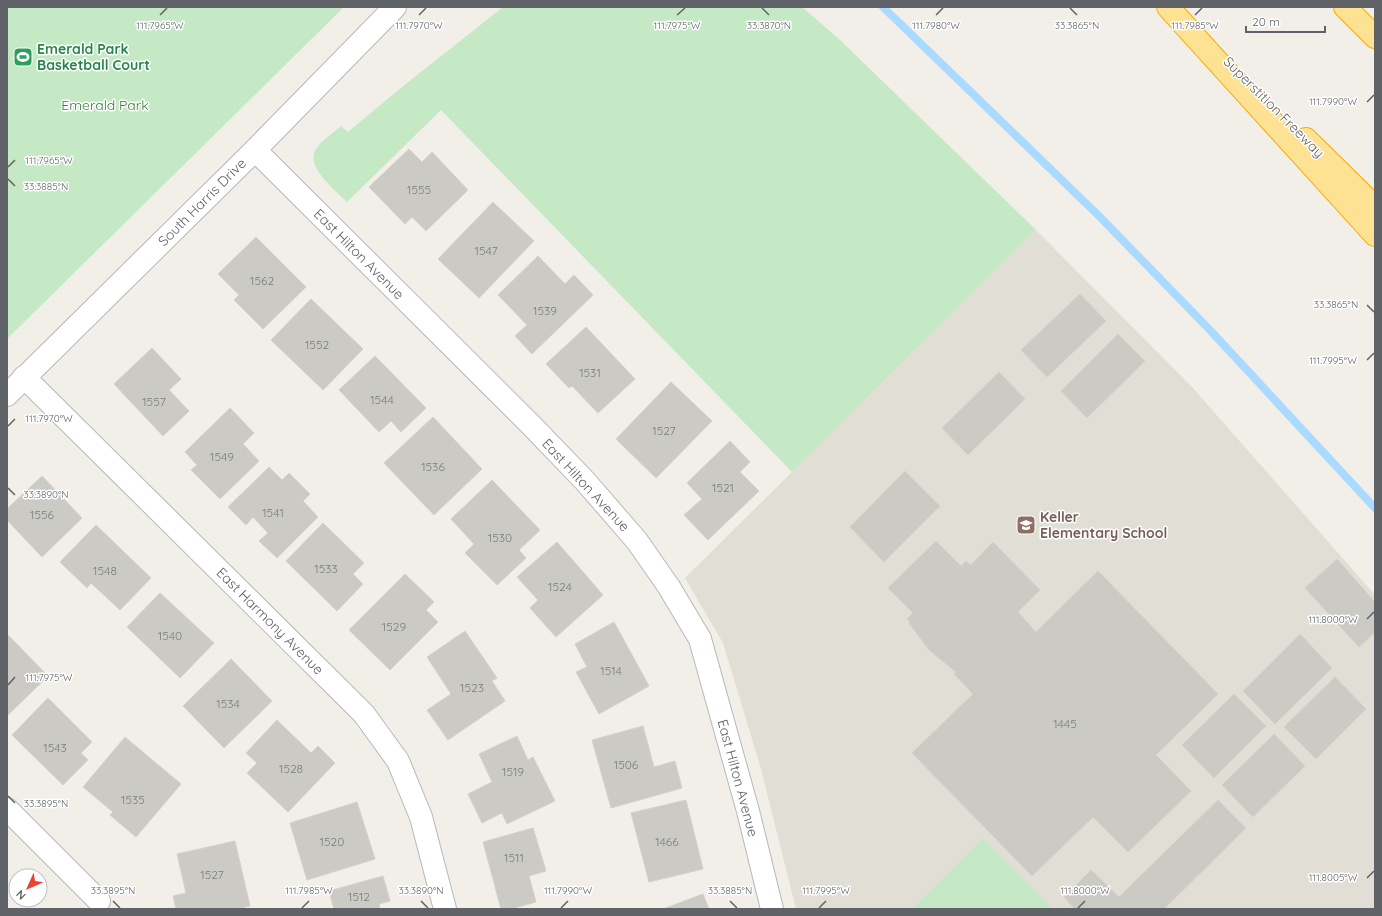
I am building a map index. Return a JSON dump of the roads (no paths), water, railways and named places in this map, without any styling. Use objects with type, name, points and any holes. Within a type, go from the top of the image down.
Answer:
[{"type":"highway","points":[[1168,7],[1375,235]]},
{"type":"highway","name":"Superstition Freeway","points":[[1174,7],[1375,207]]},
{"type":"highway","points":[[1345,7],[1375,37]]},
{"type":"street","name":"South Harris Drive","points":[[7,394],[255,150],[395,7]]},
{"type":"street","name":"East Hilton Avenue","points":[[255,150],[585,481],[637,541],[669,587],[700,639],[748,811],[772,909]]},
{"type":"street","name":"East Harmony Avenue","points":[[24,377],[364,714],[398,761],[419,810],[445,909]]},
{"type":"street","points":[[7,809],[99,901]]},
{"type":"waterway","points":[[883,7],[1099,216],[1208,328],[1375,508]]},
{"type":"place","name":"Emerald Park Basketball Court","points":[[23,57]]},
{"type":"place","name":"Keller Elementary School","points":[[1026,525]]},
{"type":"park label","name":"Emerald Park","points":[[105,105]]}]
